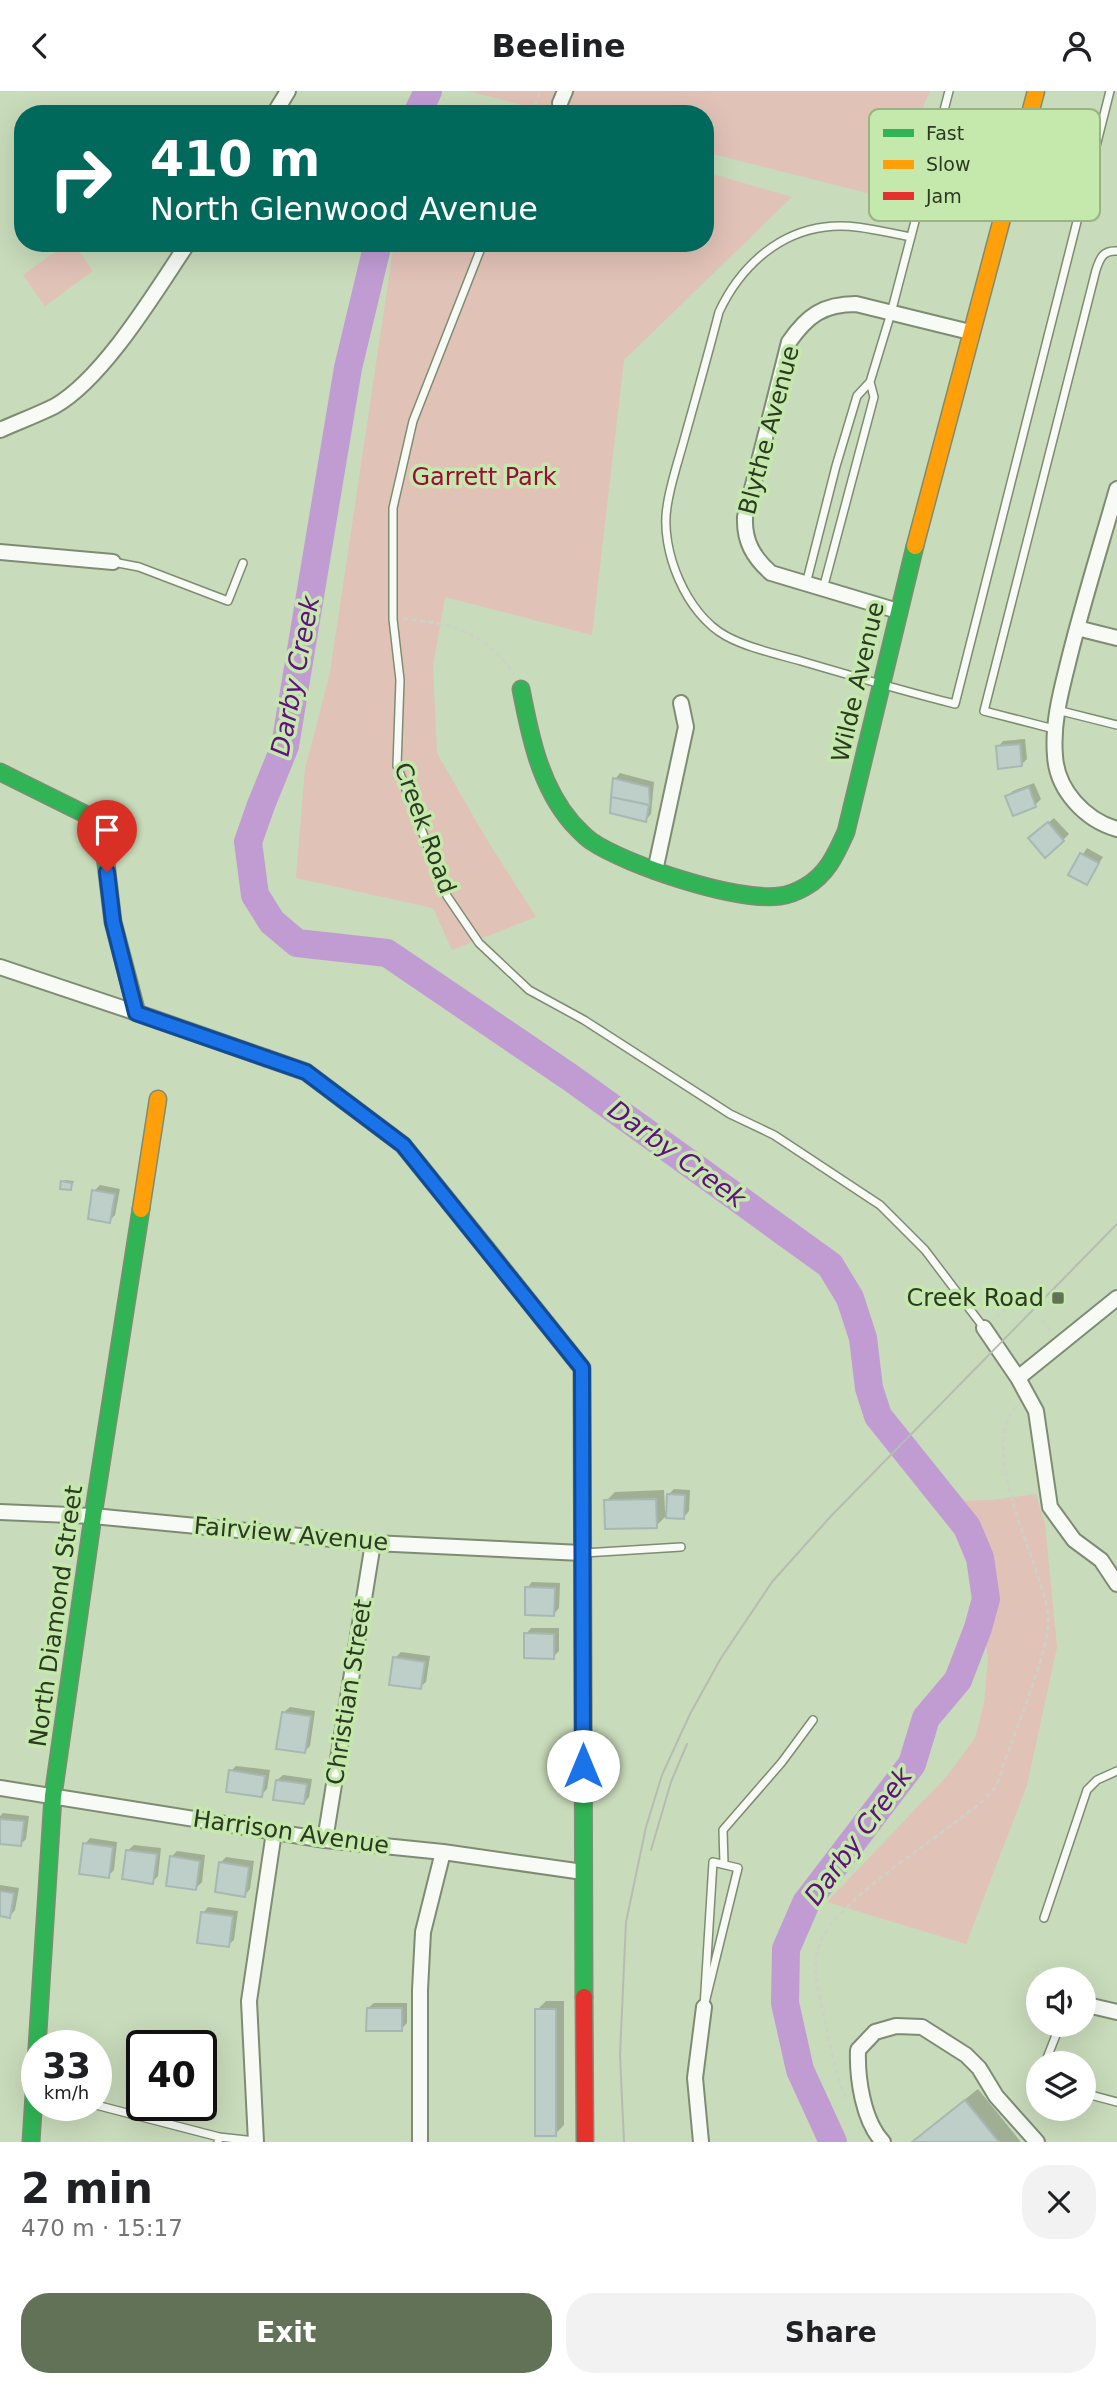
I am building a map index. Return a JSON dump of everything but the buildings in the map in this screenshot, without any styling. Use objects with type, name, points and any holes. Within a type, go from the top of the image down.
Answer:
[{"type":"street","name":"Wilde Avenue","points":[[1031,109],[1036,91]]},
{"type":"street","name":"Wilde Avenue","points":[[521,689],[529,732],[547,782],[567,817],[593,843],[656,871],[742,894],[780,896],[813,883],[834,860],[846,832],[898,611],[1000,221]]},
{"type":"street","points":[[0,430],[56,405],[82,386],[144,310],[182,252]]},
{"type":"street","name":"Blythe Avenue","points":[[898,611],[771,573],[758,562],[744,533],[744,517],[789,342],[806,320],[821,310],[838,304],[856,304],[970,332]]},
{"type":"street","points":[[1117,489],[1077,628],[1054,729],[1055,758],[1060,779],[1070,796],[1085,813],[1117,829]]},
{"type":"street","points":[[0,552],[113,562]]},
{"type":"street","points":[[1077,628],[1117,638]]},
{"type":"street","points":[[656,871],[686,727],[681,703]]},
{"type":"street","points":[[0,772],[102,822],[113,922],[136,1013]]},
{"type":"street","points":[[0,967],[306,1072],[403,1145],[582,1368],[585,2142]]},
{"type":"street","name":"North Diamond Street","points":[[39,2030],[53,1795],[158,1099]]},
{"type":"street","points":[[1018,1378],[1117,1298]]},
{"type":"street","name":"Creek Road","points":[[984,1328],[1018,1378],[1036,1411],[1050,1507],[1074,1540],[1101,1560],[1117,1584]]},
{"type":"street","name":"Fairview Avenue","points":[[0,1512],[93,1516],[373,1543],[582,1553]]},
{"type":"street","name":"Christian Street","points":[[325,1840],[373,1543]]},
{"type":"street","name":"Harrison Avenue","points":[[0,1788],[325,1840],[443,1852],[583,1872]]},
{"type":"street","points":[[256,2141],[249,2001],[274,1832]]},
{"type":"street","points":[[420,2142],[420,1990],[423,1931],[443,1852]]},
{"type":"street","points":[[701,2142],[695,2078],[704,2007]]},
{"type":"street","points":[[1096,2007],[1117,2012]]},
{"type":"street","points":[[883,2142],[876,2134],[863,2099],[857,2070],[858,2050],[875,2032],[896,2027],[922,2027],[966,2055],[979,2068],[996,2096],[1037,2142]]},
{"type":"street","name":"North Diamond Street","points":[[31,2142],[33,2121]]},
{"type":"lane","points":[[944,109],[949,91]]},
{"type":"lane","points":[[1100,131],[1110,91]]},
{"type":"lane","points":[[806,584],[857,396],[870,381],[915,221]]},
{"type":"lane","points":[[911,237],[862,227],[825,227],[791,237],[765,251],[743,274],[729,291],[719,312],[666,508],[665,531],[670,557],[686,594],[710,623],[725,635],[764,650],[955,704],[1077,221]]},
{"type":"lane","points":[[1054,729],[984,711],[1096,269],[1103,254],[1109,250],[1117,251]]},
{"type":"lane","name":"Creek Road","points":[[479,252],[413,421],[393,508],[393,619],[400,680],[397,766],[447,896],[479,943],[529,990],[583,1020],[730,1114],[774,1135],[880,1205],[925,1250],[984,1328]]},
{"type":"lane","points":[[823,589],[872,406],[870,381]]},
{"type":"lane","points":[[113,562],[139,567],[228,601],[243,563]]},
{"type":"lane","points":[[1057,709],[1117,725]]},
{"type":"lane","points":[[582,1553],[681,1547]]},
{"type":"lane","points":[[724,1864],[723,1830],[782,1762],[813,1720]]},
{"type":"lane","points":[[1044,1918],[1087,1790],[1097,1780],[1117,1770]]},
{"type":"lane","points":[[713,1862],[738,1868],[704,2007],[713,1862]]},
{"type":"lane","points":[[1096,2096],[1117,2102]]},
{"type":"lane","points":[[112,2110],[218,2140],[256,2141]]},
{"type":"path","points":[[393,619],[450,625],[475,636],[497,652],[513,672],[521,689]]},
{"type":"path","points":[[984,1328],[1014,1301],[1029,1311]]},
{"type":"path","points":[[849,2105],[826,2028],[815,1976],[817,1951],[825,1930],[881,1878],[974,1808],[996,1786],[1042,1657],[1048,1616],[1036,1570],[1019,1525],[1002,1457],[1003,1427],[1014,1410],[1029,1397]]},
{"type":"green space","points":[[468,91],[930,91],[922,109],[869,109],[869,193],[714,154],[714,105],[522,105]]},
{"type":"green space","name":"Garrett Park","points":[[714,175],[792,197],[624,360],[592,635],[445,597],[433,666],[437,753],[484,835],[536,917],[452,950],[433,908],[296,878],[305,769],[330,673],[393,252],[714,252]]},
{"type":"green space","points":[[55,252],[79,252],[93,271],[45,306],[23,275]]},
{"type":"green space","points":[[1036,1494],[1045,1524],[1057,1647],[1027,1785],[966,1944],[827,1902],[947,1776],[975,1738],[984,1703],[988,1659],[977,1577],[960,1543],[947,1501],[992,1500]]},
{"type":"waterway","name":"Darby Creek","points":[[421,105],[428,91]]},
{"type":"waterway","name":"Darby Creek","points":[[376,252],[348,368],[285,746],[248,842],[255,895],[272,922],[297,943],[387,953],[571,1078],[830,1265],[850,1298],[863,1338],[869,1388],[878,1416],[967,1527],[980,1558],[986,1599],[958,1680],[926,1718],[912,1764],[806,1903],[786,1949],[785,2003],[800,2070],[833,2142]]},
{"type":"tram line","points":[[624,2142],[620,2055],[626,1922],[646,1827],[662,1775],[690,1714],[721,1658],[772,1582],[831,1516],[1117,1224]]},
{"type":"tram line","points":[[651,1850],[671,1782],[687,1744]]},
{"type":"traffic: fast","points":[[521,689],[544,777],[561,809],[583,835],[630,861],[711,888],[761,896],[793,893],[813,882],[825,870],[846,832],[915,546]]},
{"type":"traffic: fast","points":[[0,772],[101,822],[113,922],[137,1013],[266,1058]]},
{"type":"traffic: fast","points":[[31,2142],[53,1796],[141,1209]]},
{"type":"traffic: fast","points":[[486,1248],[582,1368],[584,1997]]},
{"type":"traffic: slow","points":[[1031,109],[1036,91]]},
{"type":"traffic: slow","points":[[915,546],[1001,221]]},
{"type":"traffic: slow","points":[[266,1058],[306,1072],[403,1145],[486,1248]]},
{"type":"traffic: slow","points":[[141,1209],[158,1099]]},
{"type":"traffic: jam","points":[[584,1997],[585,2142]]},
{"type":"place","name":"Creek Road","points":[[1058,1298]]},
{"type":"route","points":[[107,872],[113,922],[136,1013],[306,1072],[403,1145],[582,1368],[583,1766]]}]
